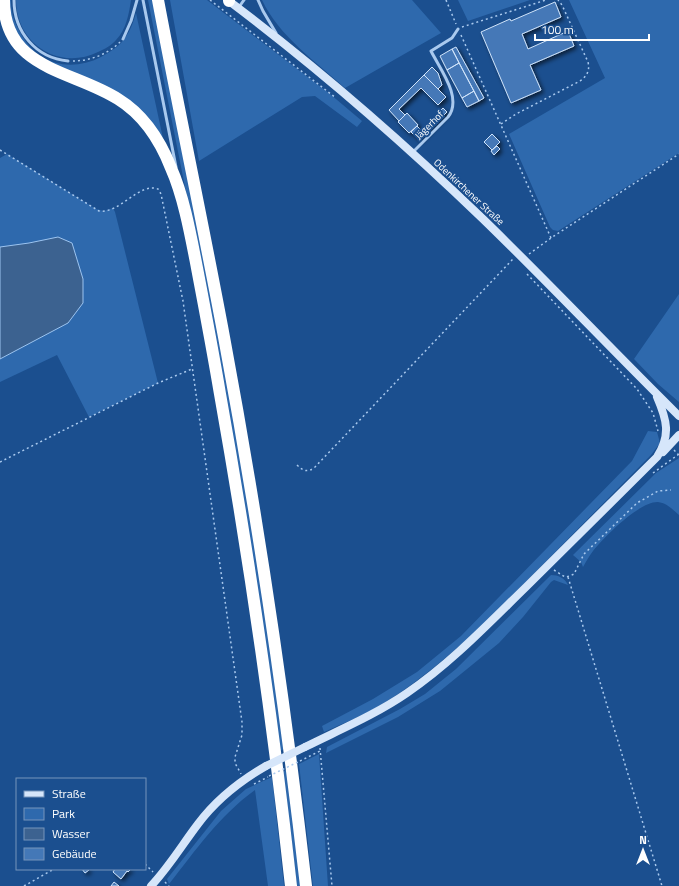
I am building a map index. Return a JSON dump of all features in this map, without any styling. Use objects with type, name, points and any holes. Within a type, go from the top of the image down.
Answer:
[{"type":"highway","points":[[4,0],[5,13],[9,28],[16,41],[26,53],[49,68],[116,97],[131,108],[146,123],[160,143],[172,170],[191,238],[215,365],[247,555],[279,777],[292,886]]},
{"type":"highway","points":[[158,0],[224,338],[249,480],[273,634],[306,886]]},
{"type":"street","name":"Odenkirchener Straße","points":[[232,3],[326,78],[412,153],[679,416]]},
{"type":"street","points":[[655,392],[666,419],[667,443]]},
{"type":"street","points":[[151,886],[204,816],[222,798],[245,780],[266,766],[385,706],[420,684],[443,666],[472,640],[657,457],[667,443],[679,435]]},
{"type":"lane","points":[[14,0],[18,23],[28,41],[46,56],[68,61]]},
{"type":"lane","points":[[122,39],[131,21],[137,0]]},
{"type":"lane","points":[[143,0],[191,238]]},
{"type":"lane","points":[[232,3],[244,0]]},
{"type":"lane","points":[[258,0],[281,42]]},
{"type":"lane","name":"Jägerhof","points":[[412,153],[452,112],[452,90],[431,51],[452,38],[458,29]]},
{"type":"path","points":[[210,0],[338,99]]},
{"type":"path","points":[[446,0],[551,238]]},
{"type":"path","points":[[458,29],[468,24],[546,0]]},
{"type":"path","points":[[501,124],[516,114],[580,81],[586,76],[588,71],[588,62],[562,5],[558,0]]},
{"type":"path","points":[[68,61],[85,60],[98,56],[114,47],[122,39]]},
{"type":"path","points":[[0,150],[99,211],[108,211],[146,189],[153,188],[159,190],[162,197],[182,294],[242,722],[242,735],[235,761],[245,780]]},
{"type":"path","points":[[297,466],[303,471],[307,471],[315,467],[518,257],[551,238],[679,154]]},
{"type":"path","points":[[509,255],[518,257]]},
{"type":"path","points":[[526,274],[637,389],[654,414],[659,434],[679,454]]},
{"type":"path","points":[[0,462],[165,380],[192,369]]},
{"type":"path","points":[[548,565],[558,574],[568,577],[572,576],[576,572],[584,554],[637,503],[662,489],[671,490]]},
{"type":"path","points":[[568,577],[662,886]]},
{"type":"path","points":[[319,740],[332,886]]},
{"type":"path","points":[[253,784],[320,752]]},
{"type":"path","points":[[146,865],[159,877]]},
{"type":"path","points":[[24,886],[52,870]]},
{"type":"green space","points":[[7,0],[11,0],[15,21],[18,28],[27,43],[35,52],[44,58],[66,65],[89,62],[114,49],[126,36],[136,13],[164,143],[142,114],[121,97],[100,86],[57,69],[43,62],[31,53],[21,43],[13,29],[8,15]]},
{"type":"green space","points":[[16,0],[131,0],[125,27],[114,42],[98,52],[83,57],[69,58],[42,50],[32,41],[23,29],[18,16]]},
{"type":"green space","points":[[148,0],[153,0],[230,390],[262,591],[284,749],[280,751],[203,278]]},
{"type":"green space","points":[[170,0],[207,0],[330,94],[362,121],[357,127],[315,96],[302,97],[199,161]]},
{"type":"green space","points":[[262,0],[412,0],[441,33],[345,88],[288,37],[269,13]]},
{"type":"green space","points":[[458,0],[530,0],[468,21]]},
{"type":"green space","points":[[569,0],[679,0],[679,153],[558,231],[553,230],[550,227],[509,134],[605,78]]},
{"type":"green space","points":[[7,154],[96,209],[104,211],[113,208],[115,212],[158,383],[89,417],[57,355],[0,382],[0,158]]},
{"type":"green space","points":[[679,294],[679,402],[658,384],[634,359]]},
{"type":"green space","points":[[648,431],[657,432],[660,443],[651,455],[478,630],[397,695],[354,719],[324,732],[322,726],[373,699],[417,672],[461,636],[632,461]]},
{"type":"green space","points":[[679,458],[679,515],[670,507],[658,502],[650,503],[642,507],[632,513],[605,537],[583,567],[581,562],[573,555],[656,473]]},
{"type":"green space","points":[[551,575],[561,577],[568,585],[554,580],[551,582],[523,617],[499,643],[440,691],[398,717],[326,753],[327,747],[400,709],[425,694],[456,669]]},
{"type":"green space","points":[[319,754],[328,886],[313,886],[299,764]]},
{"type":"green space","points":[[287,769],[301,886],[297,886],[283,772]]},
{"type":"green space","points":[[272,777],[284,886],[268,886],[255,790],[219,822],[169,884],[167,879],[221,811],[246,789]]},
{"type":"water","points":[[58,237],[72,243],[83,279],[83,303],[68,323],[0,359],[0,247]]},
{"type":"building","points":[[555,2],[561,17],[522,34],[528,49],[568,31],[574,46],[530,65],[541,90],[511,103],[481,32]]},
{"type":"building","points":[[456,47],[484,98],[479,101],[452,49]]},
{"type":"building","points":[[452,49],[459,63],[447,70],[440,56]]},
{"type":"building","points":[[459,63],[474,91],[462,98],[447,70]]},
{"type":"building","points":[[432,67],[438,73],[442,85],[438,89],[424,75]]},
{"type":"building","points":[[424,75],[446,97],[438,105],[421,88],[399,109],[405,115],[399,121],[389,110]]},
{"type":"building","points":[[474,91],[479,101],[467,107],[462,98]]},
{"type":"building","points":[[443,108],[447,112],[419,140],[411,132],[417,126],[421,130]]},
{"type":"building","points":[[407,113],[418,125],[409,133],[398,122]]},
{"type":"building","points":[[492,134],[500,142],[492,150],[484,142]]},
{"type":"building","points":[[497,146],[500,149],[494,155],[491,151]]},
{"type":"building","points":[[114,870],[130,870],[128,872],[127,871],[121,879],[113,872]]},
{"type":"building","points":[[114,882],[119,886],[111,886]]}]
